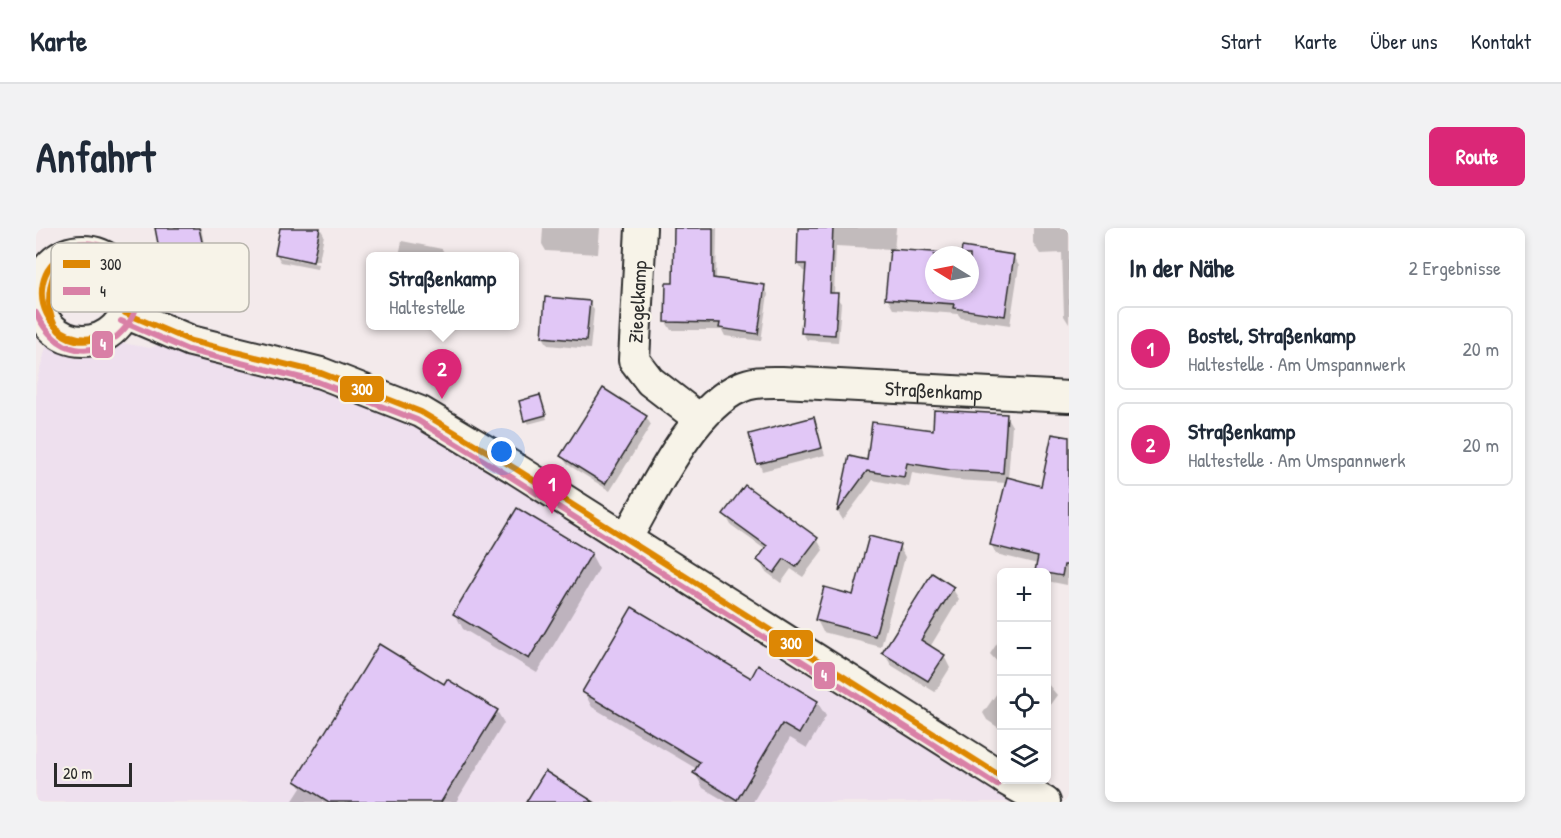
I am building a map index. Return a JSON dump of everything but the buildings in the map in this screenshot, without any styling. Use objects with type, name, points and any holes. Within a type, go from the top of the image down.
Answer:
[{"type":"street","name":"Ziegelkamp","points":[[641,228],[634,360],[650,381],[698,418]]},
{"type":"street","points":[[51,264],[42,278],[38,292],[38,308],[55,330],[67,338],[80,341],[107,334],[125,313],[191,341],[321,373],[421,412],[463,435],[997,774]]},
{"type":"street","name":"Straßenkamp","points":[[626,539],[698,418],[718,399],[734,390],[761,382],[1069,397]]},
{"type":"street","points":[[1013,784],[1045,802]]},
{"type":"shaded area","points":[[122,343],[150,348],[158,345],[198,359],[287,378],[377,408],[447,443],[765,648],[1013,802],[36,802],[36,384],[47,344],[75,358],[99,355]]},
{"type":"transit line","name":"300","points":[[51,267],[44,280],[42,299],[49,318],[55,326]]},
{"type":"transit line","name":"300","points":[[51,281],[49,308],[55,326]]},
{"type":"transit line","name":"4","points":[[36,313],[55,339],[76,349],[98,347],[117,336],[131,319],[133,312]]},
{"type":"transit line","name":"300","points":[[125,313],[191,341],[321,373],[421,412],[516,469],[997,774]]},
{"type":"transit line","name":"4","points":[[121,321],[188,350],[318,382],[417,420],[511,477],[997,785]]},
{"type":"transit line","name":"300","points":[[55,326],[77,337],[88,339],[101,336]]},
{"type":"transit line","name":"300","points":[[55,326],[64,335],[76,340],[95,339],[101,336]]},
{"type":"place","name":"Straßenkamp","points":[[442,399]]},
{"type":"place","name":"Bostel, Straßenkamp","points":[[552,514]]}]
